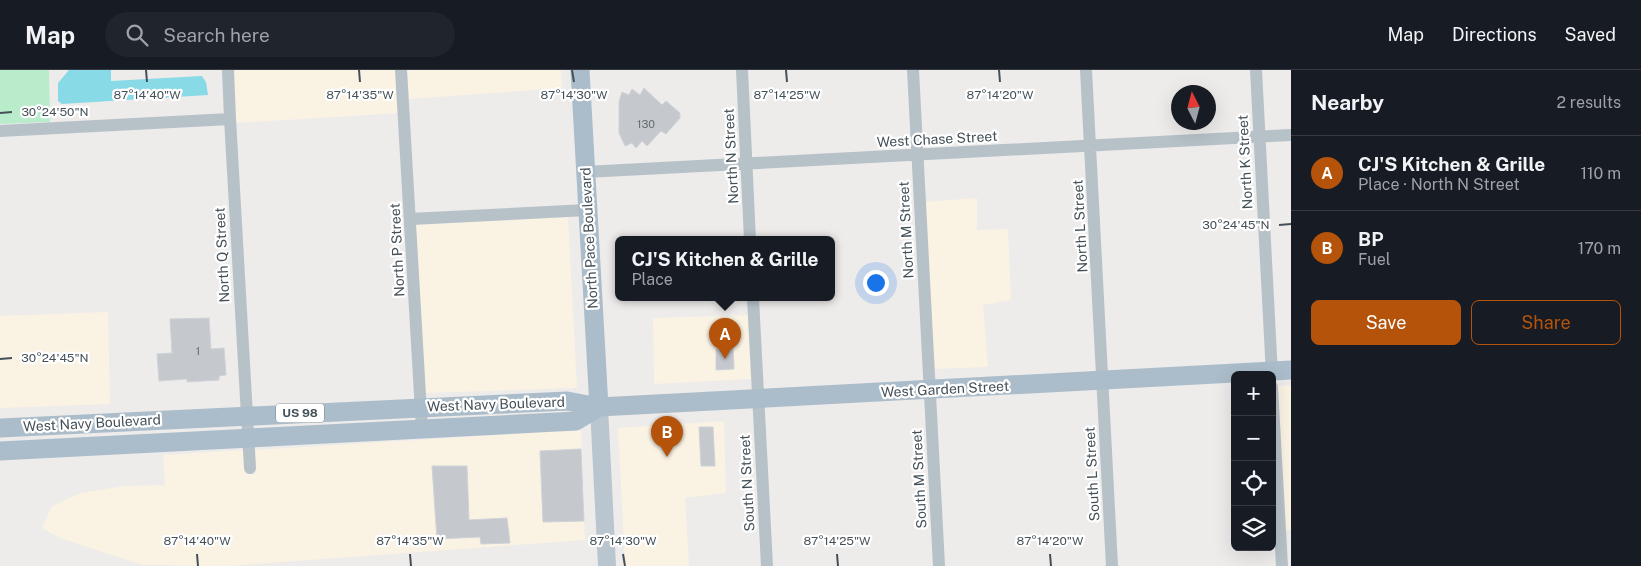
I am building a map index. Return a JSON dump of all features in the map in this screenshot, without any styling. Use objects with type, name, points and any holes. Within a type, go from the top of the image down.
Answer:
[{"type":"main road","name":"North Pace Boulevard","points":[[580,70],[599,407]]},
{"type":"main road","name":"West Garden Street","points":[[1276,376],[1291,370]]},
{"type":"main road","name":"West Garden Street","points":[[599,407],[1103,380],[1231,378]]},
{"type":"main road","name":"West Navy Boulevard","points":[[0,428],[567,401],[599,407]]},
{"type":"main road","name":"West Navy Boulevard","points":[[0,451],[576,421],[599,407]]},
{"type":"main road","points":[[599,407],[607,566]]},
{"type":"street","name":"North Q Street","points":[[228,70],[250,468]]},
{"type":"street","name":"North P Street","points":[[401,70],[422,429]]},
{"type":"street","name":"North N Street","points":[[742,70],[750,236]]},
{"type":"street","name":"North M Street","points":[[913,70],[929,389]]},
{"type":"street","name":"North L Street","points":[[1086,70],[1103,380]]},
{"type":"street","name":"North K Street","points":[[1256,70],[1272,371]]},
{"type":"street","points":[[0,131],[230,119]]},
{"type":"street","name":"West Chase Street","points":[[585,172],[1291,135]]},
{"type":"street","points":[[410,219],[587,210]]},
{"type":"street","points":[[753,301],[758,399]]},
{"type":"street","name":"South L Street","points":[[1103,380],[1112,566]]},
{"type":"street","name":"South M Street","points":[[929,389],[939,566]]},
{"type":"street","name":"South N Street","points":[[758,399],[767,566]]},
{"type":"street","name":"North K Street","points":[[1274,416],[1282,566]]},
{"type":"shaded area","points":[[235,70],[396,70],[399,113],[236,123],[233,73]]},
{"type":"shaded area","points":[[407,70],[561,70],[562,88],[409,99]]},
{"type":"shaded area","points":[[977,198],[977,230],[1008,229],[1011,300],[983,305],[988,367],[934,369],[925,202]]},
{"type":"shaded area","points":[[568,217],[577,388],[424,393],[416,225]]},
{"type":"shaded area","points":[[108,312],[110,404],[0,408],[0,316]]},
{"type":"shaded area","points":[[748,315],[751,379],[654,384],[653,318]]},
{"type":"shaded area","points":[[1278,386],[1291,386],[1291,529],[1285,530]]},
{"type":"shaded area","points":[[724,421],[726,493],[685,498],[689,566],[625,566],[618,428]]},
{"type":"shaded area","points":[[581,430],[585,540],[228,566],[142,565],[60,538],[42,528],[52,506],[81,493],[124,486],[165,485],[163,455],[244,450],[245,474],[255,474],[255,450]]},
{"type":"green space","points":[[0,70],[49,70],[50,122],[0,124]]},
{"type":"water","points":[[69,70],[111,70],[111,81],[202,76],[206,82],[208,95],[62,104],[58,101],[58,83]]},
{"type":"building","points":[[644,88],[662,105],[666,101],[680,113],[680,118],[666,134],[661,131],[647,146],[642,141],[636,148],[632,143],[625,146],[619,133],[619,102],[622,92],[629,95],[632,89],[640,95]]},
{"type":"building","points":[[209,318],[211,349],[224,348],[226,375],[219,376],[219,380],[187,382],[187,379],[159,381],[157,354],[172,353],[170,319]]},
{"type":"building","points":[[733,348],[734,369],[716,370],[716,349]]},
{"type":"building","points":[[699,427],[713,427],[715,466],[701,466]]},
{"type":"building","points":[[581,449],[584,521],[543,522],[540,451]]},
{"type":"building","points":[[432,466],[467,466],[469,520],[507,518],[510,543],[481,544],[480,537],[437,539]]},
{"type":"place","name":"CJ'S Kitchen & Grille","points":[[725,359]]},
{"type":"place","name":"BP","points":[[667,457]]}]
